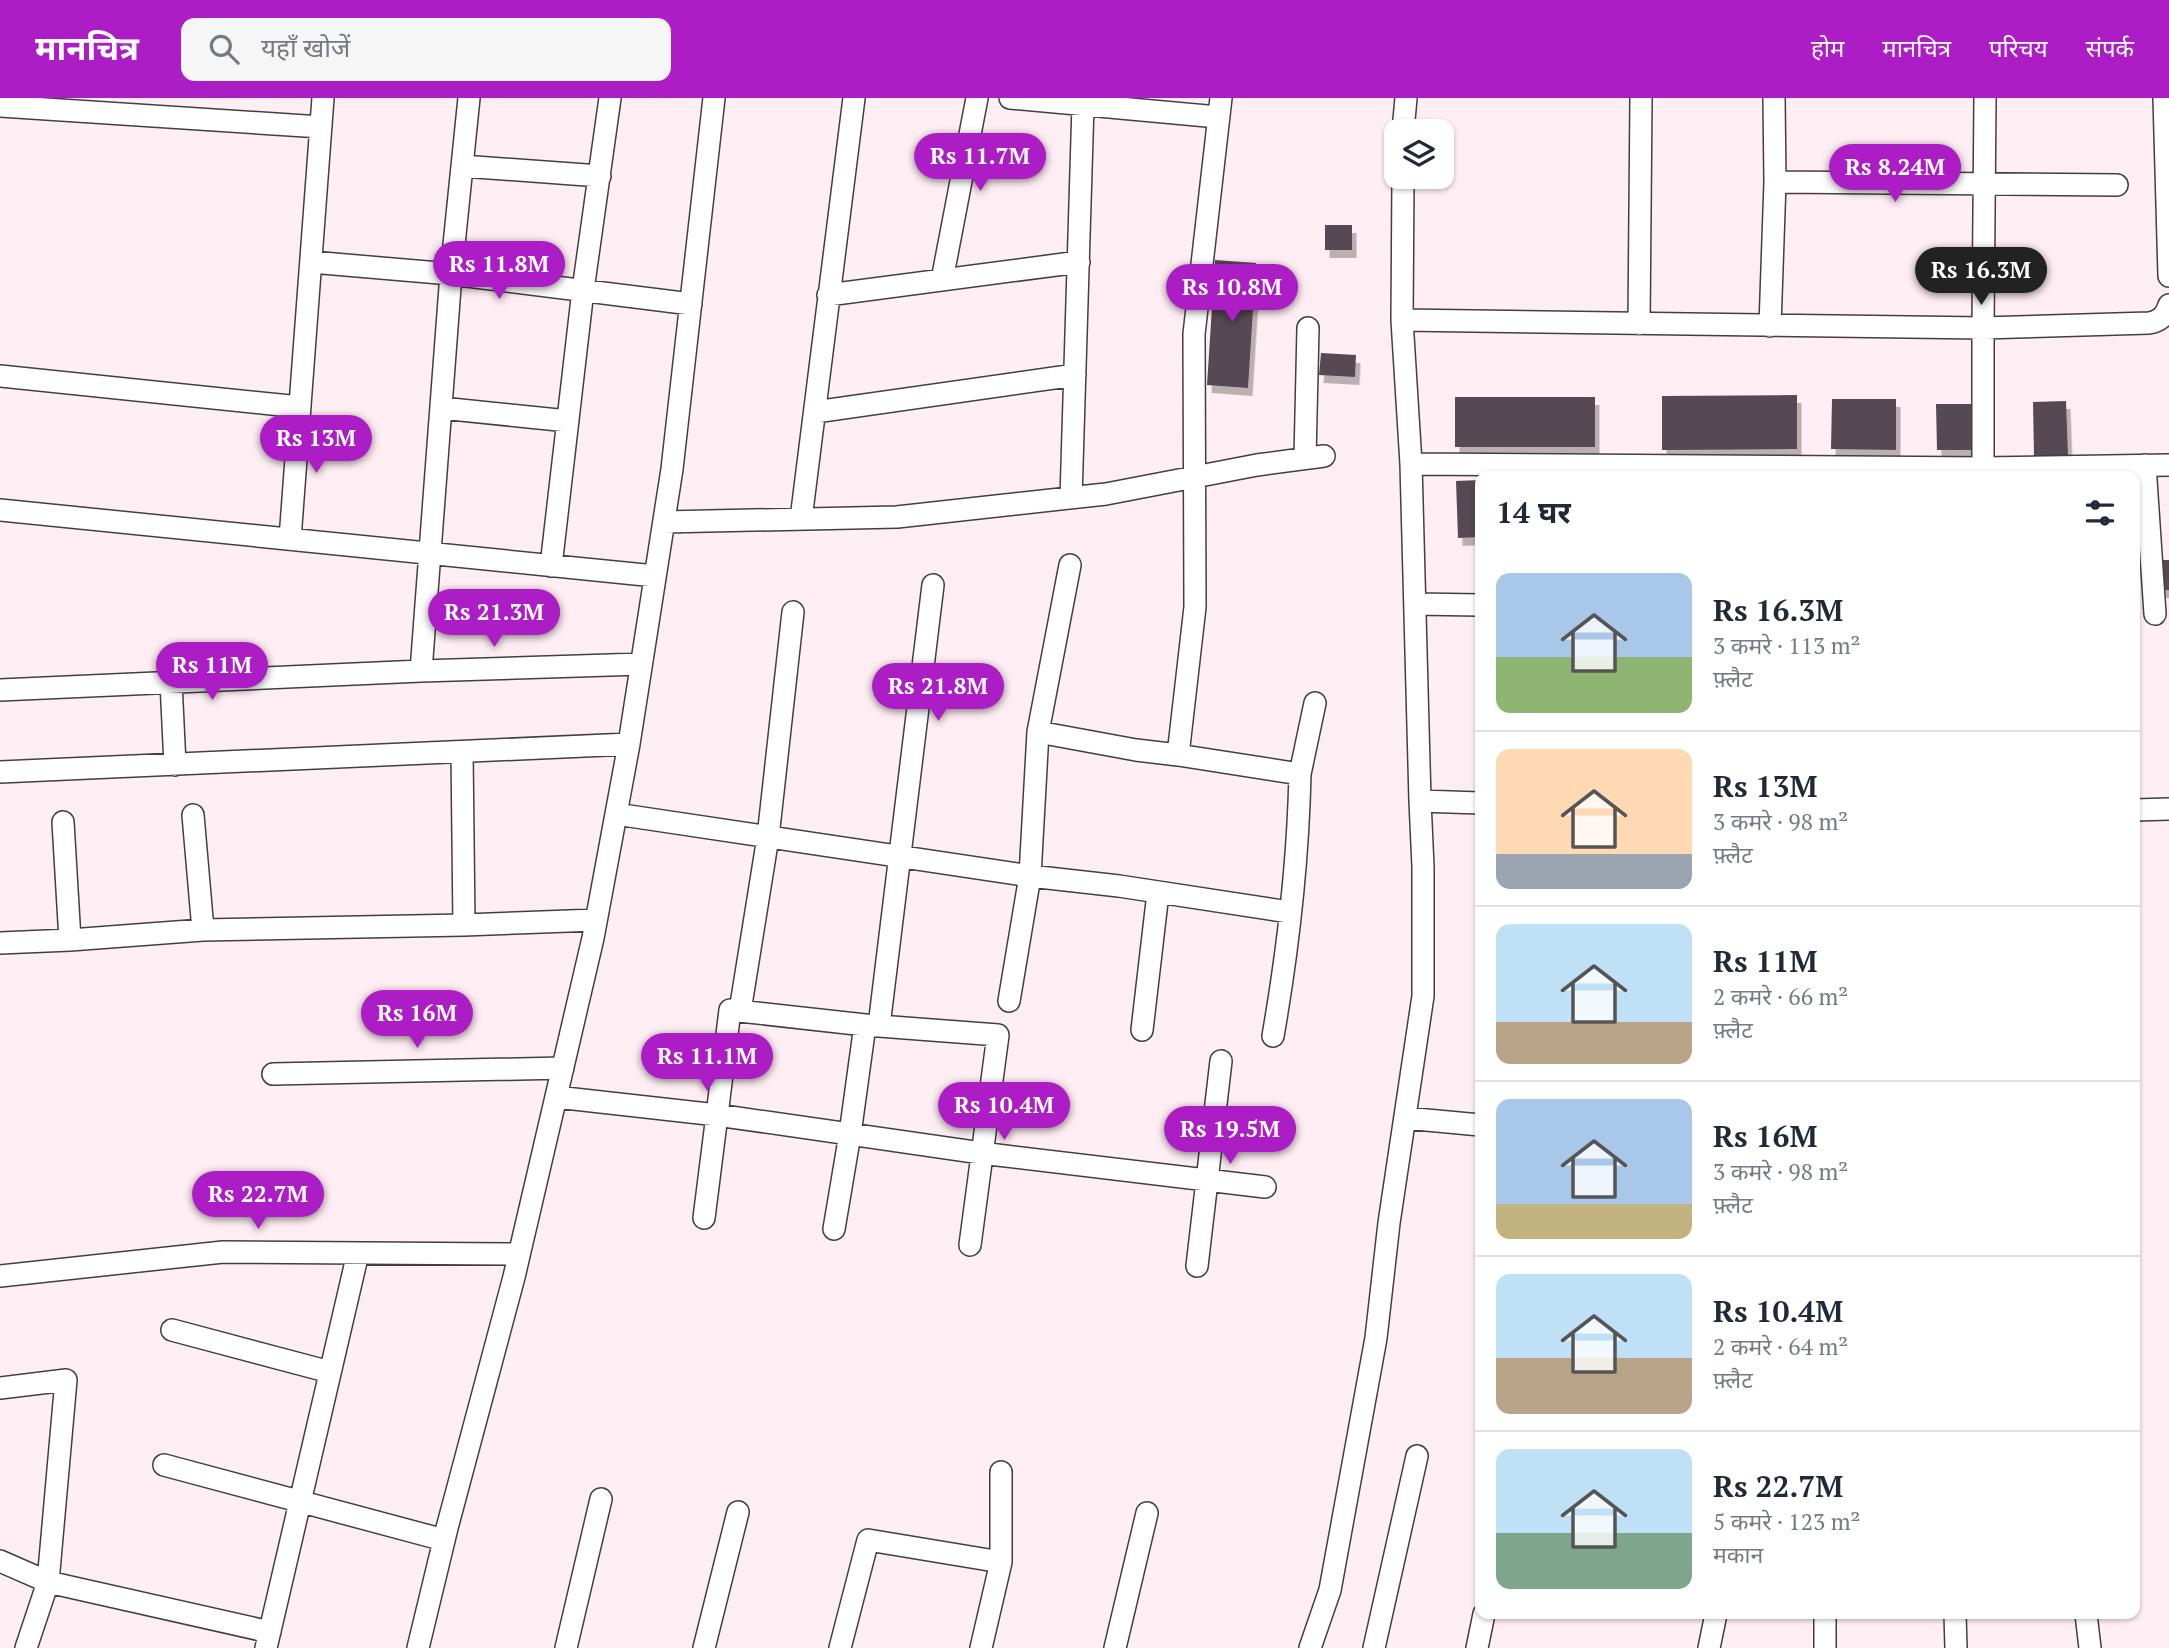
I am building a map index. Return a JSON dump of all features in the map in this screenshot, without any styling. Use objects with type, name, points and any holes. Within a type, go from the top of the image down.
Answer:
[{"type":"street","points":[[290,539],[323,98]]},
{"type":"street","points":[[422,671],[451,274],[469,98]]},
{"type":"street","points":[[551,566],[583,290],[610,98]]},
{"type":"street","points":[[418,1648],[519,1254],[596,920],[629,744],[672,469],[714,98]]},
{"type":"street","points":[[801,519],[854,98]]},
{"type":"street","points":[[942,280],[977,98]]},
{"type":"street","points":[[1010,98],[1083,105],[1220,107],[1194,334],[1195,607],[1178,755]]},
{"type":"street","points":[[1404,119],[1406,98]]},
{"type":"street","points":[[1639,324],[1641,98]]},
{"type":"street","points":[[1770,326],[1775,182],[1774,98]]},
{"type":"street","points":[[1983,468],[1985,98]]},
{"type":"street","points":[[2164,98],[2169,276]]},
{"type":"street","points":[[1071,498],[1083,105]]},
{"type":"street","points":[[0,106],[321,127]]},
{"type":"street","points":[[462,166],[600,176]]},
{"type":"street","points":[[1775,182],[2117,185]]},
{"type":"street","points":[[1310,1648],[1330,1590],[1376,1338],[1389,1223],[1423,996],[1423,867],[1411,464],[1402,320],[1403,189]]},
{"type":"street","points":[[311,262],[451,274],[691,304]]},
{"type":"street","points":[[828,295],[1079,262]]},
{"type":"street","points":[[1402,320],[1983,328],[2149,323],[2163,317],[2169,304]]},
{"type":"street","points":[[664,522],[897,517],[1105,494],[1314,457],[1308,328]]},
{"type":"street","points":[[815,412],[1075,374]]},
{"type":"street","points":[[0,376],[300,407]]},
{"type":"street","points":[[441,408],[568,421]]},
{"type":"street","points":[[1411,464],[1860,471],[2169,465]]},
{"type":"street","points":[[2145,465],[2153,614]]},
{"type":"street","points":[[0,510],[655,576]]},
{"type":"street","points":[[1009,1001],[1030,876],[1038,732],[1070,565]]},
{"type":"street","points":[[834,1229],[901,856],[933,584]]},
{"type":"street","points":[[1415,604],[1475,605]]},
{"type":"street","points":[[740,1011],[768,837],[793,612]]},
{"type":"street","points":[[0,690],[641,664]]},
{"type":"street","points":[[171,682],[175,765]]},
{"type":"street","points":[[1273,1036],[1298,837],[1300,774],[1315,703]]},
{"type":"street","points":[[1038,732],[1136,750],[1300,774]]},
{"type":"street","points":[[0,772],[629,744]]},
{"type":"street","points":[[462,752],[464,925]]},
{"type":"street","points":[[1420,801],[1475,803]]},
{"type":"street","points":[[2140,810],[2169,809]]},
{"type":"street","points":[[193,814],[203,930]]},
{"type":"street","points":[[616,814],[1289,912]]},
{"type":"street","points":[[63,822],[70,940]]},
{"type":"street","points":[[1142,1030],[1158,893]]},
{"type":"street","points":[[0,943],[203,930],[596,920]]},
{"type":"street","points":[[704,1218],[730,1010],[998,1035],[970,1245]]},
{"type":"street","points":[[1197,1266],[1221,1061]]},
{"type":"street","points":[[273,1074],[563,1068]]},
{"type":"street","points":[[556,1097],[717,1115],[981,1153],[1265,1187]]},
{"type":"street","points":[[1405,1118],[1475,1125]]},
{"type":"street","points":[[0,1276],[223,1252],[519,1254]]},
{"type":"street","points":[[0,1561],[48,1582],[268,1640],[358,1253]]},
{"type":"street","points":[[172,1330],[330,1372]]},
{"type":"street","points":[[0,1388],[66,1380],[48,1582],[26,1648]]},
{"type":"street","points":[[1374,1648],[1417,1456]]},
{"type":"street","points":[[164,1465],[444,1540]]},
{"type":"street","points":[[981,1648],[1001,1562],[1000,1472]]},
{"type":"street","points":[[566,1648],[601,1499]]},
{"type":"street","points":[[709,1647],[738,1512]]},
{"type":"street","points":[[1115,1648],[1147,1513]]},
{"type":"street","points":[[840,1648],[868,1540],[1001,1562]]},
{"type":"street","points":[[1477,1648],[1483,1619]]},
{"type":"street","points":[[1709,1648],[1715,1619]]},
{"type":"street","points":[[1825,1619],[1825,1648]]},
{"type":"street","points":[[1955,1619],[1956,1648]]},
{"type":"street","points":[[2087,1619],[2090,1648]]},
{"type":"building","points":[[1325,225],[1352,225],[1352,250],[1325,250]]},
{"type":"building","points":[[1215,260],[1256,263],[1248,388],[1207,385]]},
{"type":"building","points":[[1321,353],[1356,355],[1355,377],[1319,375]]},
{"type":"building","points":[[1797,395],[1797,449],[1662,450],[1662,396]]},
{"type":"building","points":[[1455,397],[1595,397],[1595,447],[1455,447]]},
{"type":"building","points":[[1832,399],[1896,399],[1896,450],[1831,449]]},
{"type":"building","points":[[2066,401],[2068,455],[2034,457],[2033,402]]},
{"type":"building","points":[[1936,404],[1975,404],[1975,450],[1937,450]]},
{"type":"building","points":[[1475,480],[1475,537],[1458,538],[1456,481]]},
{"type":"building","points":[[2160,560],[2169,560],[2169,590],[2160,590]]}]
